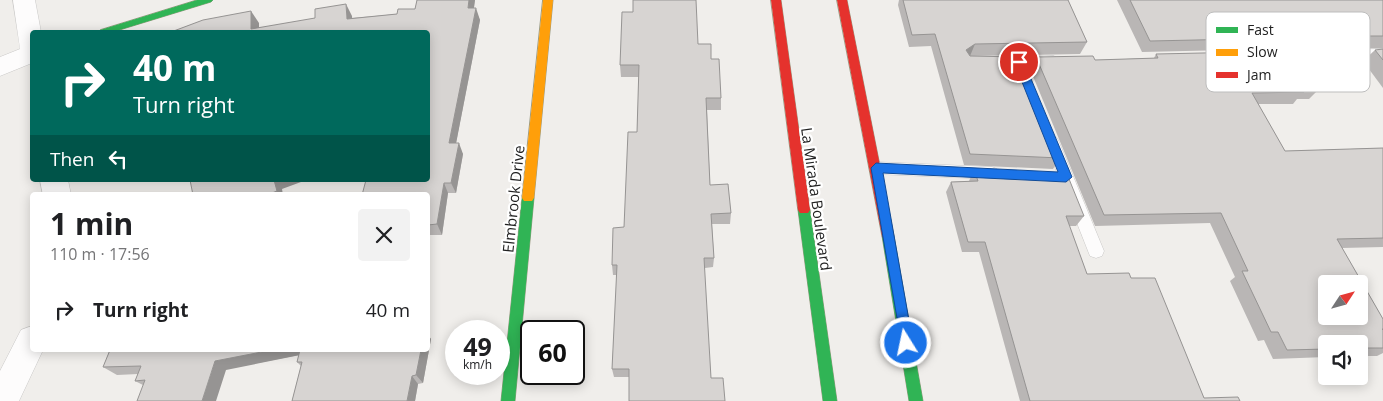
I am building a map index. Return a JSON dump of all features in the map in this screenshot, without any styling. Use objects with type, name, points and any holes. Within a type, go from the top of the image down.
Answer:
[{"type":"main road","points":[[110,30],[208,0]]},
{"type":"main road","name":"Elmbrook Drive","points":[[508,401],[548,0]]},
{"type":"main road","name":"La Mirada Boulevard","points":[[776,0],[830,401]]},
{"type":"main road","points":[[842,0],[876,168],[916,401]]},
{"type":"street","points":[[24,0],[30,38]]},
{"type":"street","points":[[0,67],[30,55]]},
{"type":"street","points":[[2,401],[30,344]]},
{"type":"lane","points":[[1370,54],[1383,54]]},
{"type":"lane","points":[[990,63],[1068,61]]},
{"type":"lane","points":[[1019,62],[1026,80]]},
{"type":"lane","points":[[1048,133],[1096,250]]},
{"type":"lane","points":[[876,168],[1008,174]]},
{"type":"lane","points":[[1047,176],[1066,177]]},
{"type":"building","points":[[417,0],[469,0],[468,8],[476,8],[449,143],[459,143],[451,183],[444,183],[437,224],[430,225],[430,192],[363,192],[365,182],[430,182],[430,30],[176,30],[203,20],[251,11],[251,29],[315,18],[315,9],[346,4],[347,19],[397,14],[398,9],[415,9]]},
{"type":"building","points":[[633,0],[696,0],[698,44],[711,44],[711,59],[719,59],[721,98],[706,98],[710,185],[728,184],[731,213],[711,214],[714,258],[704,258],[711,378],[723,378],[725,401],[629,401],[629,369],[612,369],[617,265],[612,265],[613,228],[624,227],[628,132],[637,132],[639,65],[620,65],[622,12],[633,12]]},
{"type":"building","points":[[903,0],[1068,0],[1087,42],[975,44],[966,50],[970,56],[1018,57],[1060,158],[970,154],[935,34],[912,35]]},
{"type":"building","points":[[1130,0],[1383,0],[1383,36],[1370,36],[1370,12],[1206,12],[1206,40],[1150,41]]},
{"type":"building","points":[[1383,49],[1383,60],[1375,50]]},
{"type":"building","points":[[1206,53],[1206,92],[1304,92],[1252,93],[1285,151],[1383,148],[1383,238],[1337,239],[1358,275],[1318,275],[1318,325],[1368,325],[1368,293],[1383,319],[1383,348],[1368,348],[1368,335],[1318,335],[1318,349],[1287,350],[1278,332],[1271,332],[1242,271],[1248,271],[1221,213],[1104,215],[1036,57],[1093,56],[1095,60],[1158,58],[1156,54]]},
{"type":"building","points":[[974,170],[1067,174],[1084,216],[1066,216],[1087,274],[1129,273],[1131,278],[1155,278],[1204,398],[1238,397],[1240,401],[1030,401],[985,242],[968,242],[951,182],[978,181]]},
{"type":"building","points":[[190,182],[275,182],[277,191],[274,192],[192,192]]},
{"type":"building","points":[[109,352],[262,352],[215,361],[202,401],[137,401],[145,380],[135,381],[141,366],[103,367]]},
{"type":"building","points":[[300,352],[421,352],[416,375],[412,376],[407,401],[292,401],[302,362],[297,362]]},
{"type":"traffic: fast","points":[[110,30],[208,0]]},
{"type":"traffic: fast","points":[[508,401],[528,198]]},
{"type":"traffic: fast","points":[[804,210],[830,401]]},
{"type":"traffic: fast","points":[[888,236],[916,401]]},
{"type":"traffic: slow","points":[[528,198],[548,0]]},
{"type":"traffic: jam","points":[[776,0],[804,210]]},
{"type":"traffic: jam","points":[[842,0],[888,236]]},
{"type":"route","points":[[906,343],[876,168],[1066,177],[1019,62]]}]
